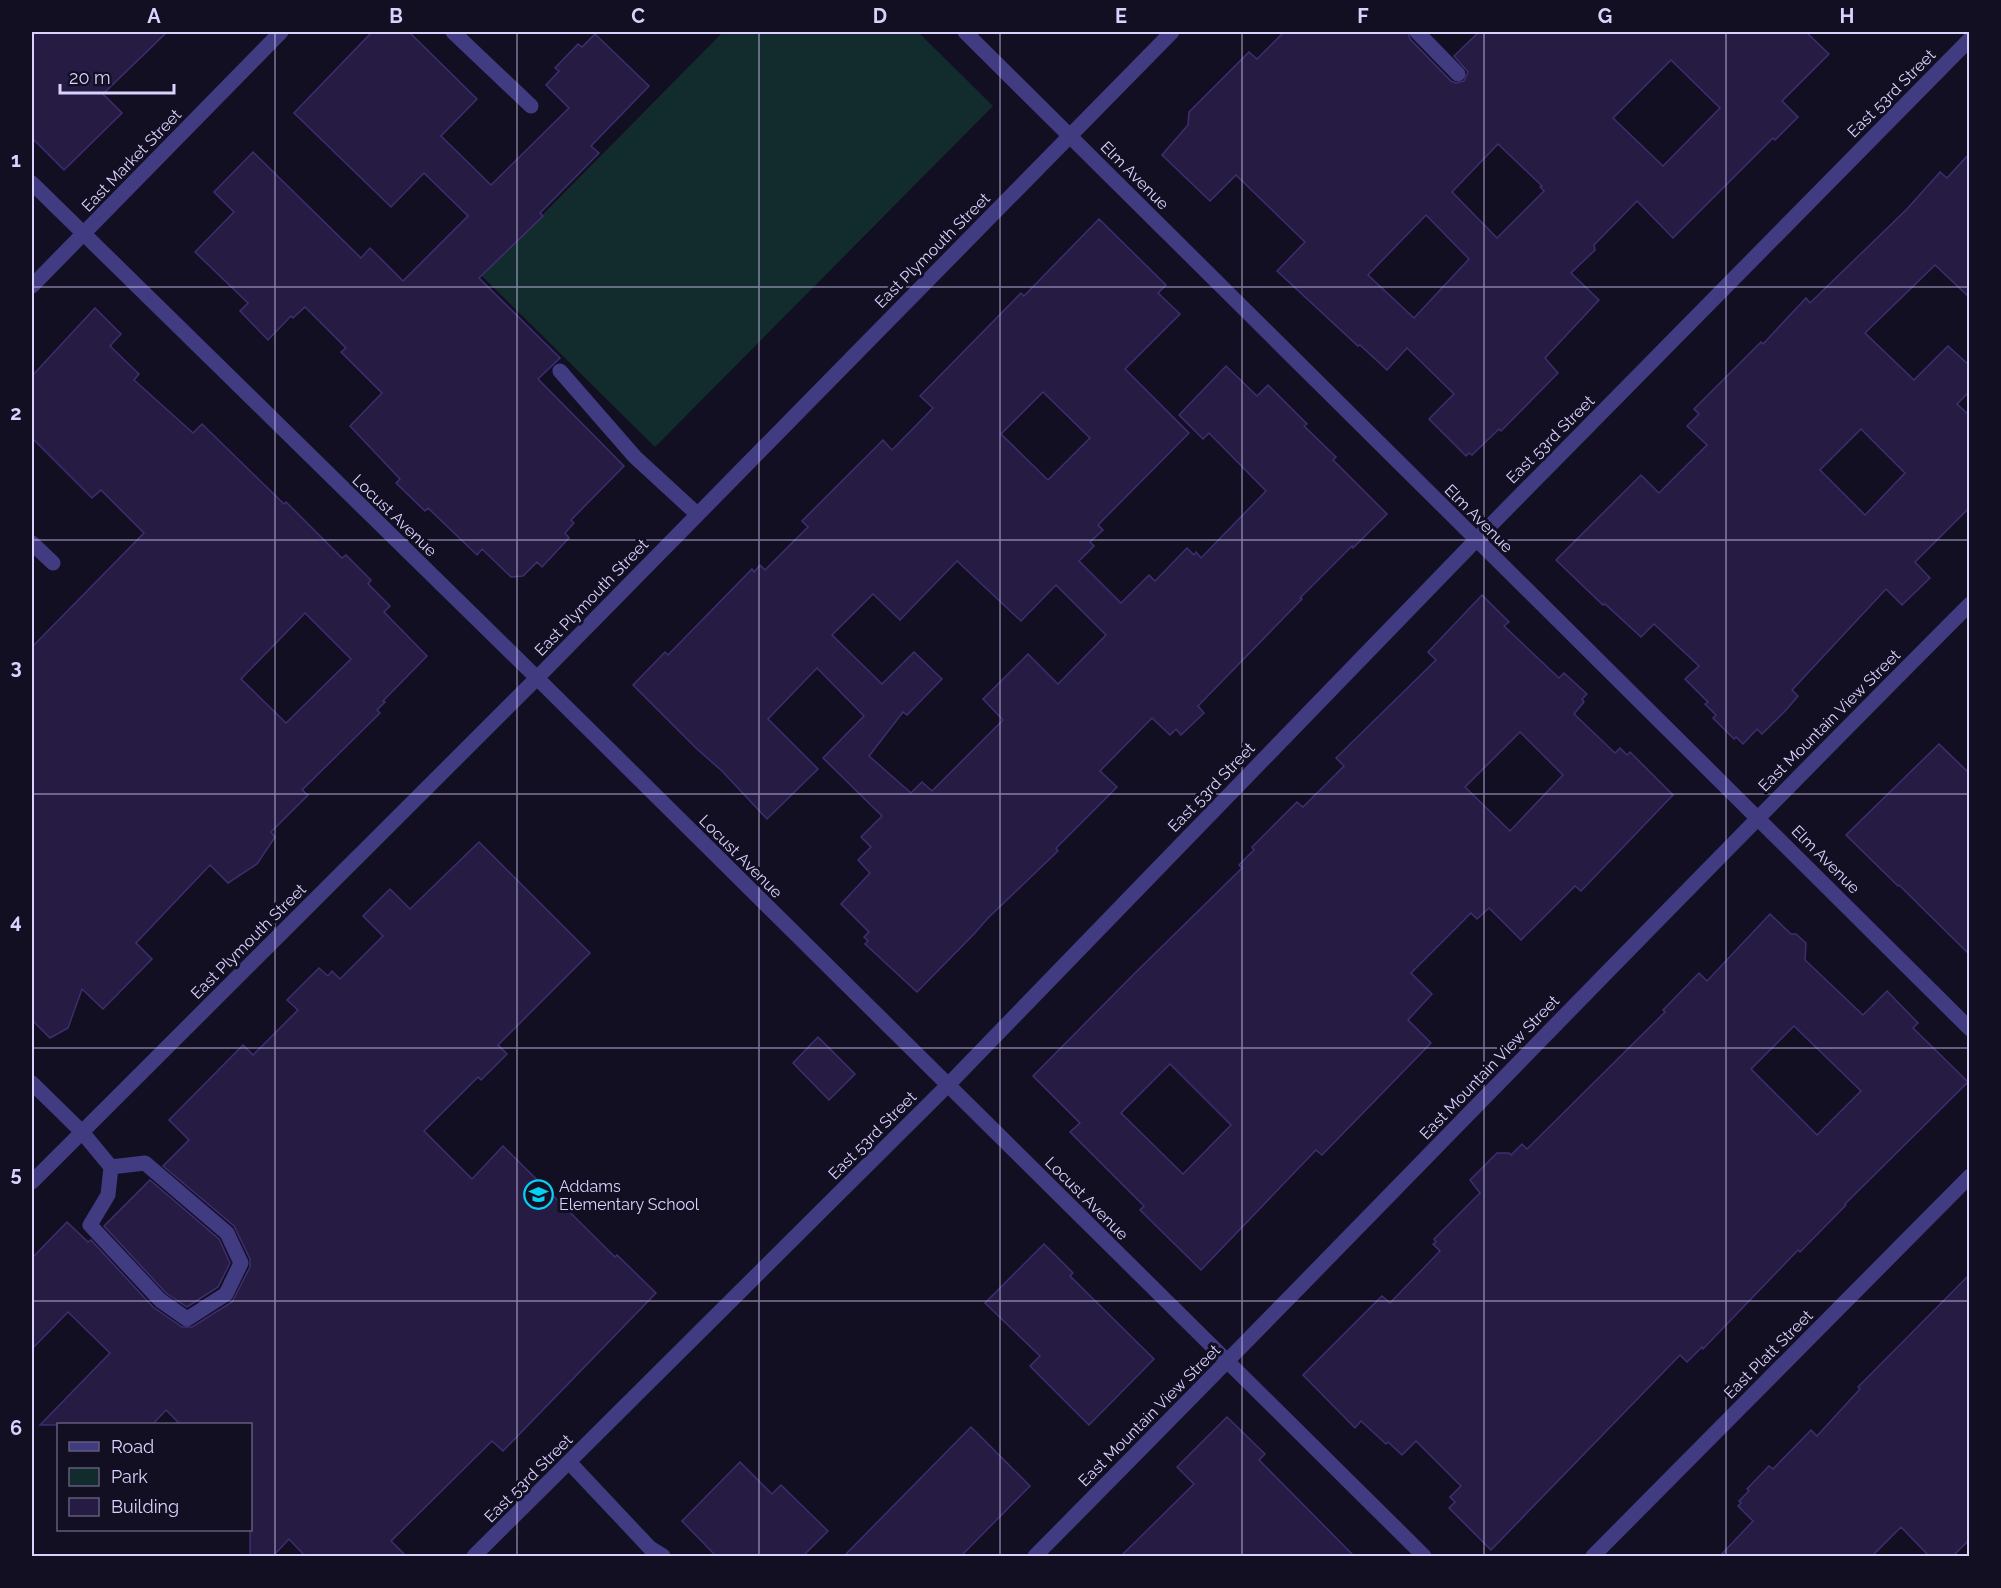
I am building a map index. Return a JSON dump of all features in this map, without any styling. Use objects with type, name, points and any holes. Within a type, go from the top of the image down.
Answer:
[{"type":"street","name":"East Market Street","points":[[32,286],[281,32]]},
{"type":"street","points":[[453,32],[531,106]]},
{"type":"street","name":"Elm Avenue","points":[[965,32],[1476,540],[1758,816],[1970,1029]]},
{"type":"street","name":"East Plymouth Street","points":[[32,1182],[537,678],[1172,32]]},
{"type":"street","points":[[1418,32],[1458,74]]},
{"type":"street","name":"East 53rd Street","points":[[474,1557],[948,1085],[1476,540],[1970,39]]},
{"type":"street","name":"Locust Avenue","points":[[32,183],[537,678],[1424,1557]]},
{"type":"street","points":[[560,371],[635,457],[697,514]]},
{"type":"street","points":[[32,543],[52,563]]},
{"type":"street","name":"East Mountain View Street","points":[[1035,1557],[1758,816],[1970,604]]},
{"type":"street","points":[[32,1083],[82,1132],[111,1167],[108,1195],[90,1225],[160,1300],[187,1319],[226,1294],[241,1263],[227,1233],[145,1163],[111,1167]]},
{"type":"street","name":"East Platt Street","points":[[1593,1557],[1970,1176]]},
{"type":"street","points":[[569,1462],[650,1548],[663,1557]]},
{"type":"green space","points":[[723,32],[918,32],[993,106],[655,447],[482,276]]},
{"type":"building","points":[[32,32],[167,32],[103,94],[122,113],[64,170],[32,138]]},
{"type":"building","points":[[372,32],[409,32],[477,99],[441,136],[491,185],[569,108],[546,85],[559,71],[555,68],[578,44],[582,47],[595,34],[649,86],[591,146],[599,153],[540,213],[543,216],[479,278],[560,358],[538,379],[624,466],[571,520],[574,523],[565,533],[569,538],[542,567],[537,562],[523,576],[511,577],[482,549],[477,555],[428,508],[425,511],[396,483],[400,479],[350,426],[382,393],[341,352],[346,348],[305,307],[293,318],[291,316],[268,340],[240,311],[248,303],[195,252],[234,212],[214,192],[253,152],[361,258],[370,248],[403,281],[468,216],[424,173],[391,207],[294,113]]},
{"type":"building","points":[[1284,32],[1408,32],[1410,39],[1451,81],[1456,83],[1464,81],[1468,72],[1454,56],[1479,32],[1806,32],[1829,54],[1782,101],[1798,117],[1775,140],[1773,138],[1673,238],[1637,201],[1594,245],[1595,250],[1571,273],[1599,300],[1545,358],[1558,373],[1501,431],[1499,429],[1472,455],[1469,453],[1466,456],[1429,419],[1454,394],[1407,348],[1387,370],[1277,271],[1305,242],[1236,175],[1210,201],[1162,155],[1188,125],[1189,112],[1249,52],[1257,59]],"holes":[[[1671,60],[1720,108],[1663,166],[1613,118]],[[1498,144],[1542,186],[1540,187],[1544,191],[1497,238],[1452,192]],[[1426,215],[1469,259],[1414,318],[1368,275]]]},
{"type":"building","points":[[1970,153],[1970,298],[1935,265],[1865,333],[1914,380],[1948,346],[1970,366],[1970,391],[1957,404],[1970,416],[1970,507],[1915,562],[1930,578],[1902,605],[1886,589],[1792,690],[1798,696],[1787,709],[1762,734],[1757,729],[1743,744],[1736,737],[1734,739],[1713,718],[1716,715],[1705,704],[1708,702],[1685,679],[1699,666],[1654,624],[1641,637],[1556,560],[1641,475],[1659,493],[1707,445],[1687,426],[1699,414],[1694,409],[1761,342],[1763,344],[1806,298],[1810,303],[1907,209],[1940,172],[1947,178]],"holes":[[[1861,429],[1905,473],[1865,515],[1820,470]]]},
{"type":"building","points":[[1099,219],[1166,285],[1158,293],[1180,314],[1125,369],[1189,433],[1098,525],[1103,530],[1090,542],[1094,546],[1079,561],[1121,603],[1149,575],[1155,581],[1187,548],[1194,555],[1196,552],[1201,558],[1266,491],[1209,433],[1203,439],[1179,415],[1226,366],[1257,396],[1268,385],[1307,424],[1304,426],[1336,457],[1333,460],[1387,514],[1300,598],[1302,599],[1198,706],[1204,713],[1181,735],[1176,729],[1170,735],[1152,718],[1100,771],[1117,787],[1056,848],[1058,851],[988,918],[917,992],[865,944],[868,941],[864,937],[869,932],[841,904],[870,873],[858,860],[871,847],[861,837],[882,816],[823,758],[864,716],[817,668],[768,719],[818,769],[767,819],[722,771],[633,685],[665,652],[668,655],[752,569],[754,572],[760,565],[765,570],[808,527],[802,521],[883,440],[892,450],[933,408],[920,396],[1021,293],[1024,296]],"holes":[[[1043,392],[1090,438],[1048,480],[1001,434]],[[957,561],[1021,621],[1056,585],[1106,635],[1058,684],[1028,654],[983,699],[1003,720],[932,791],[922,782],[911,793],[869,756],[903,712],[907,715],[942,679],[914,652],[882,684],[832,635],[873,594],[900,620]]]},
{"type":"building","points":[[95,308],[121,334],[110,346],[139,374],[134,380],[193,433],[202,424],[342,558],[346,555],[371,580],[368,584],[390,606],[384,612],[427,656],[383,701],[385,702],[377,710],[380,713],[302,790],[308,795],[271,832],[275,837],[257,864],[228,883],[210,865],[136,943],[152,959],[103,1009],[82,989],[68,1028],[50,1038],[32,1020],[32,647],[144,533],[101,490],[92,498],[32,438],[32,376]],"holes":[[[305,613],[351,659],[286,723],[241,679]]]},
{"type":"building","points":[[1482,595],[1509,622],[1504,626],[1559,678],[1564,673],[1587,694],[1582,699],[1584,702],[1574,714],[1615,753],[1620,748],[1627,755],[1630,752],[1673,795],[1581,891],[1575,886],[1521,940],[1489,908],[1477,919],[1471,913],[1411,973],[1432,994],[1408,1020],[1431,1043],[1322,1155],[1316,1150],[1201,1270],[1140,1210],[1144,1206],[1070,1132],[1080,1123],[1033,1076],[1242,868],[1239,865],[1254,850],[1252,847],[1297,802],[1303,807],[1344,766],[1336,758],[1436,660],[1428,652]],"holes":[[[1520,732],[1563,775],[1510,831],[1465,787]],[[1170,1064],[1231,1125],[1183,1174],[1121,1113]]]},
{"type":"building","points":[[1939,744],[1970,774],[1970,955],[1846,835]]},
{"type":"building","points":[[479,842],[590,953],[498,1045],[507,1054],[481,1080],[478,1077],[424,1131],[472,1179],[503,1146],[615,1257],[617,1255],[656,1293],[503,1451],[492,1441],[391,1541],[407,1557],[306,1557],[289,1539],[272,1557],[250,1557],[252,1423],[179,1423],[166,1410],[154,1423],[40,1425],[110,1353],[68,1312],[32,1349],[32,1258],[67,1222],[88,1242],[91,1240],[153,1307],[182,1327],[192,1327],[232,1302],[250,1267],[250,1259],[234,1226],[163,1166],[189,1140],[169,1120],[243,1045],[253,1055],[298,1010],[287,1000],[319,968],[328,976],[332,971],[340,979],[383,936],[363,916],[390,889],[410,909]]},
{"type":"building","points":[[1770,914],[1791,934],[1796,934],[1806,943],[1805,960],[1863,1015],[1887,991],[1918,1023],[1913,1028],[1968,1082],[1800,1252],[1798,1250],[1703,1349],[1702,1347],[1687,1362],[1680,1355],[1491,1550],[1449,1508],[1455,1502],[1450,1497],[1461,1486],[1416,1441],[1402,1455],[1361,1421],[1355,1428],[1303,1375],[1382,1296],[1390,1303],[1440,1251],[1433,1244],[1436,1242],[1434,1239],[1480,1193],[1470,1180],[1497,1153],[1511,1155],[1522,1144],[1527,1149],[1665,1012],[1663,1010],[1699,973],[1707,981]],"holes":[[[1794,1026],[1861,1091],[1817,1135],[1751,1069]]]},
{"type":"building","points":[[818,1037],[855,1074],[829,1100],[793,1063]]},
{"type":"building","points":[[150,1180],[219,1239],[230,1263],[218,1287],[187,1307],[166,1293],[104,1226]]},
{"type":"building","points":[[1044,1244],[1073,1273],[1070,1276],[1154,1359],[1089,1425],[1030,1366],[1040,1356],[985,1303]]},
{"type":"building","points":[[1970,1274],[1970,1539],[1952,1557],[1930,1557],[1901,1527],[1871,1557],[1719,1557],[1753,1521],[1738,1506],[1741,1503],[1739,1501],[1749,1491],[1747,1489],[1769,1466],[1773,1469],[1811,1430],[1817,1436],[1860,1389],[1858,1387]]},
{"type":"building","points":[[1227,1417],[1265,1454],[1259,1460],[1355,1557],[1120,1557],[1194,1484],[1177,1467]]},
{"type":"building","points":[[971,1427],[1030,1486],[960,1557],[843,1557]]},
{"type":"building","points":[[740,1462],[772,1494],[781,1485],[828,1531],[802,1557],[717,1557],[682,1521]]},
{"type":"place","name":"Addams Elementary School","points":[[538,1195]]}]
